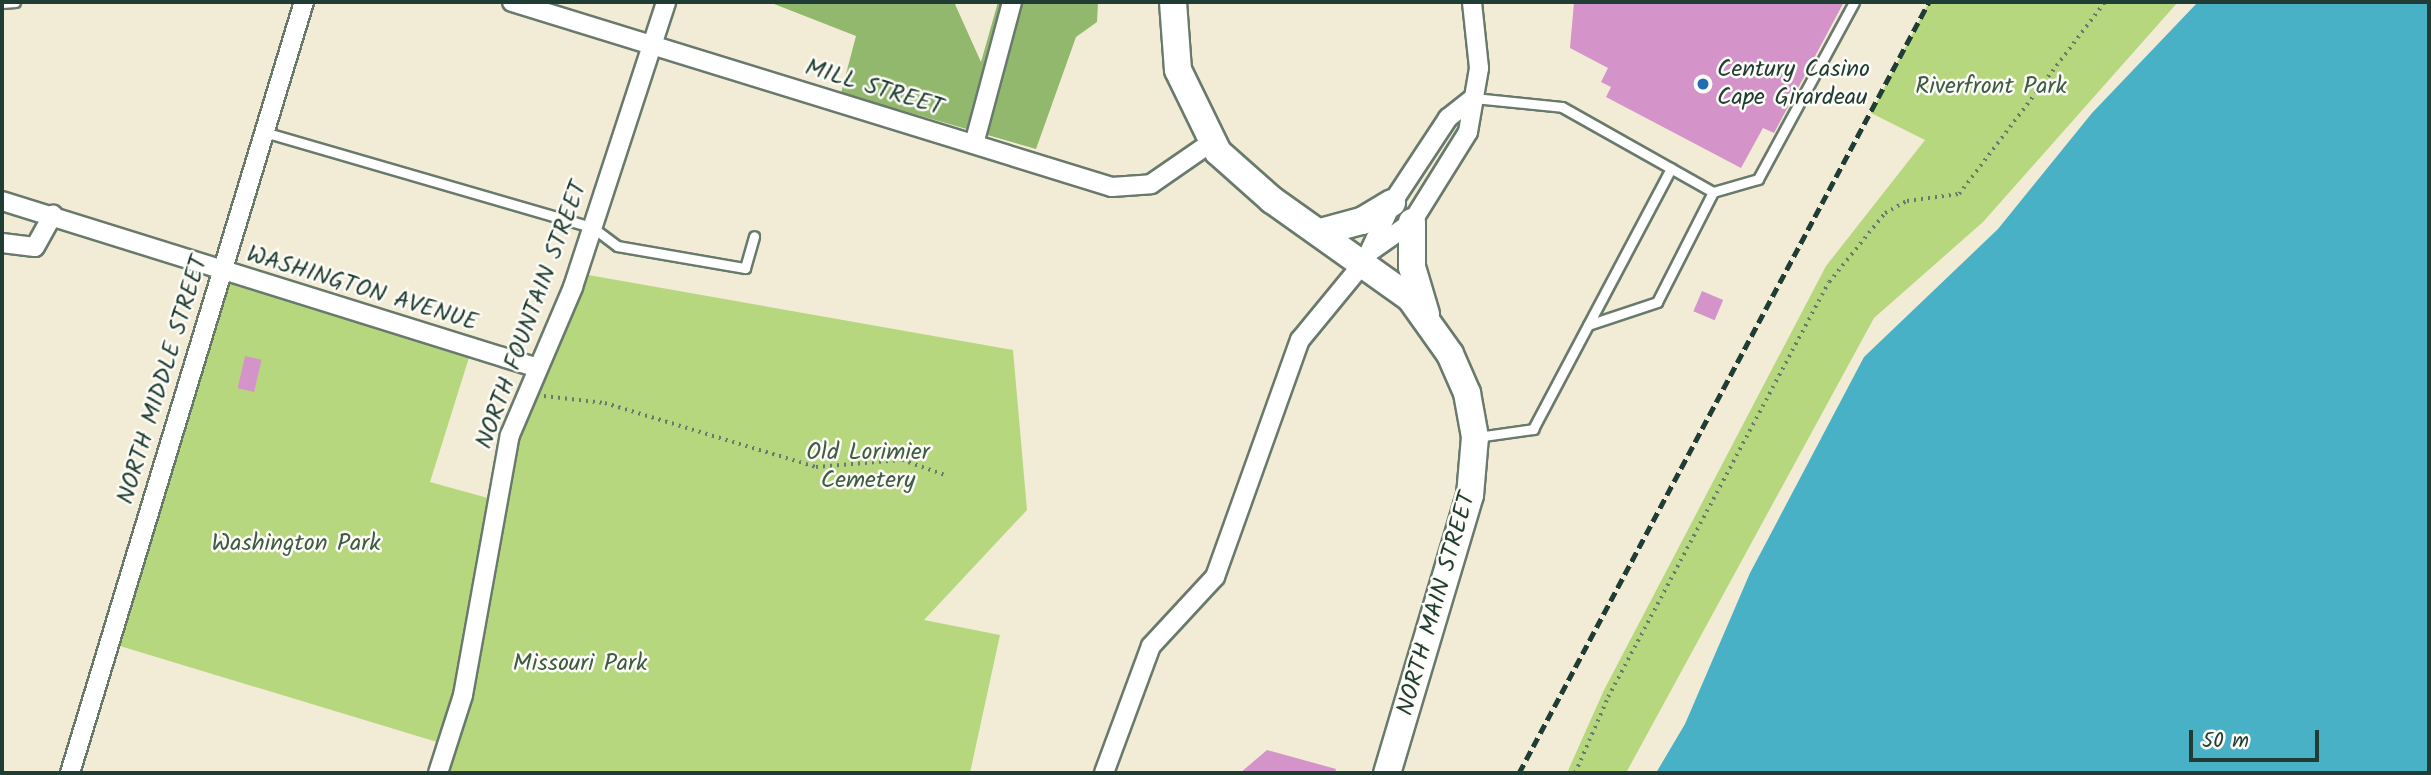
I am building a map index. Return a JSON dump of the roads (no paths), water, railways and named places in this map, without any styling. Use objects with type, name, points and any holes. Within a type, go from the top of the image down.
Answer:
[{"type":"main road","name":"NORTH MAIN STREET","points":[[1172,2],[1178,70],[1213,141],[1272,200],[1368,256],[1427,316],[1467,393],[1475,437],[1463,526],[1387,773]]},
{"type":"main road","points":[[1324,231],[1362,221],[1392,203]]},
{"type":"main road","points":[[1412,222],[1412,267],[1427,316]]},
{"type":"street","name":"NORTH MIDDLE STREET","points":[[71,773],[304,2]]},
{"type":"street","name":"MILL STREET","points":[[512,2],[1112,187],[1151,184],[1213,141]]},
{"type":"street","name":"NORTH FOUNTAIN STREET","points":[[438,773],[463,695],[510,435],[592,227],[666,2]]},
{"type":"street","points":[[974,144],[1012,2]]},
{"type":"street","points":[[1104,773],[1151,646],[1216,577],[1300,340],[1368,256],[1412,222],[1468,132],[1479,68],[1472,2]]},
{"type":"street","points":[[1368,256],[1392,203],[1448,118],[1474,98]]},
{"type":"street","name":"WASHINGTON AVENUE","points":[[2,201],[538,368]]},
{"type":"street","points":[[2,243],[35,247],[53,215]]},
{"type":"lane","points":[[2,3],[15,2]]},
{"type":"lane","points":[[1474,98],[1562,107],[1713,192],[1758,179],[1854,2]]},
{"type":"lane","points":[[264,132],[592,227],[617,246],[745,268],[754,236]]},
{"type":"lane","points":[[1475,437],[1533,429],[1671,168]]},
{"type":"lane","points":[[1588,325],[1657,302],[1713,192]]},
{"type":"water","points":[[2198,2],[2429,2],[2429,773],[1656,773],[1685,724],[1750,573],[1864,357],[1998,229],[2092,113]]},
{"type":"railway","points":[[1519,773],[1929,2]]},
{"type":"place","name":"Century Casino Cape Girardeau","points":[[1703,84]]},
{"type":"park label","name":"Riverfront Park","points":[[1991,87]]},
{"type":"park label","name":"Old Lorimier Cemetery","points":[[868,467]]},
{"type":"park label","name":"Washington Park","points":[[296,544]]},
{"type":"park label","name":"Missouri Park","points":[[580,664]]}]
